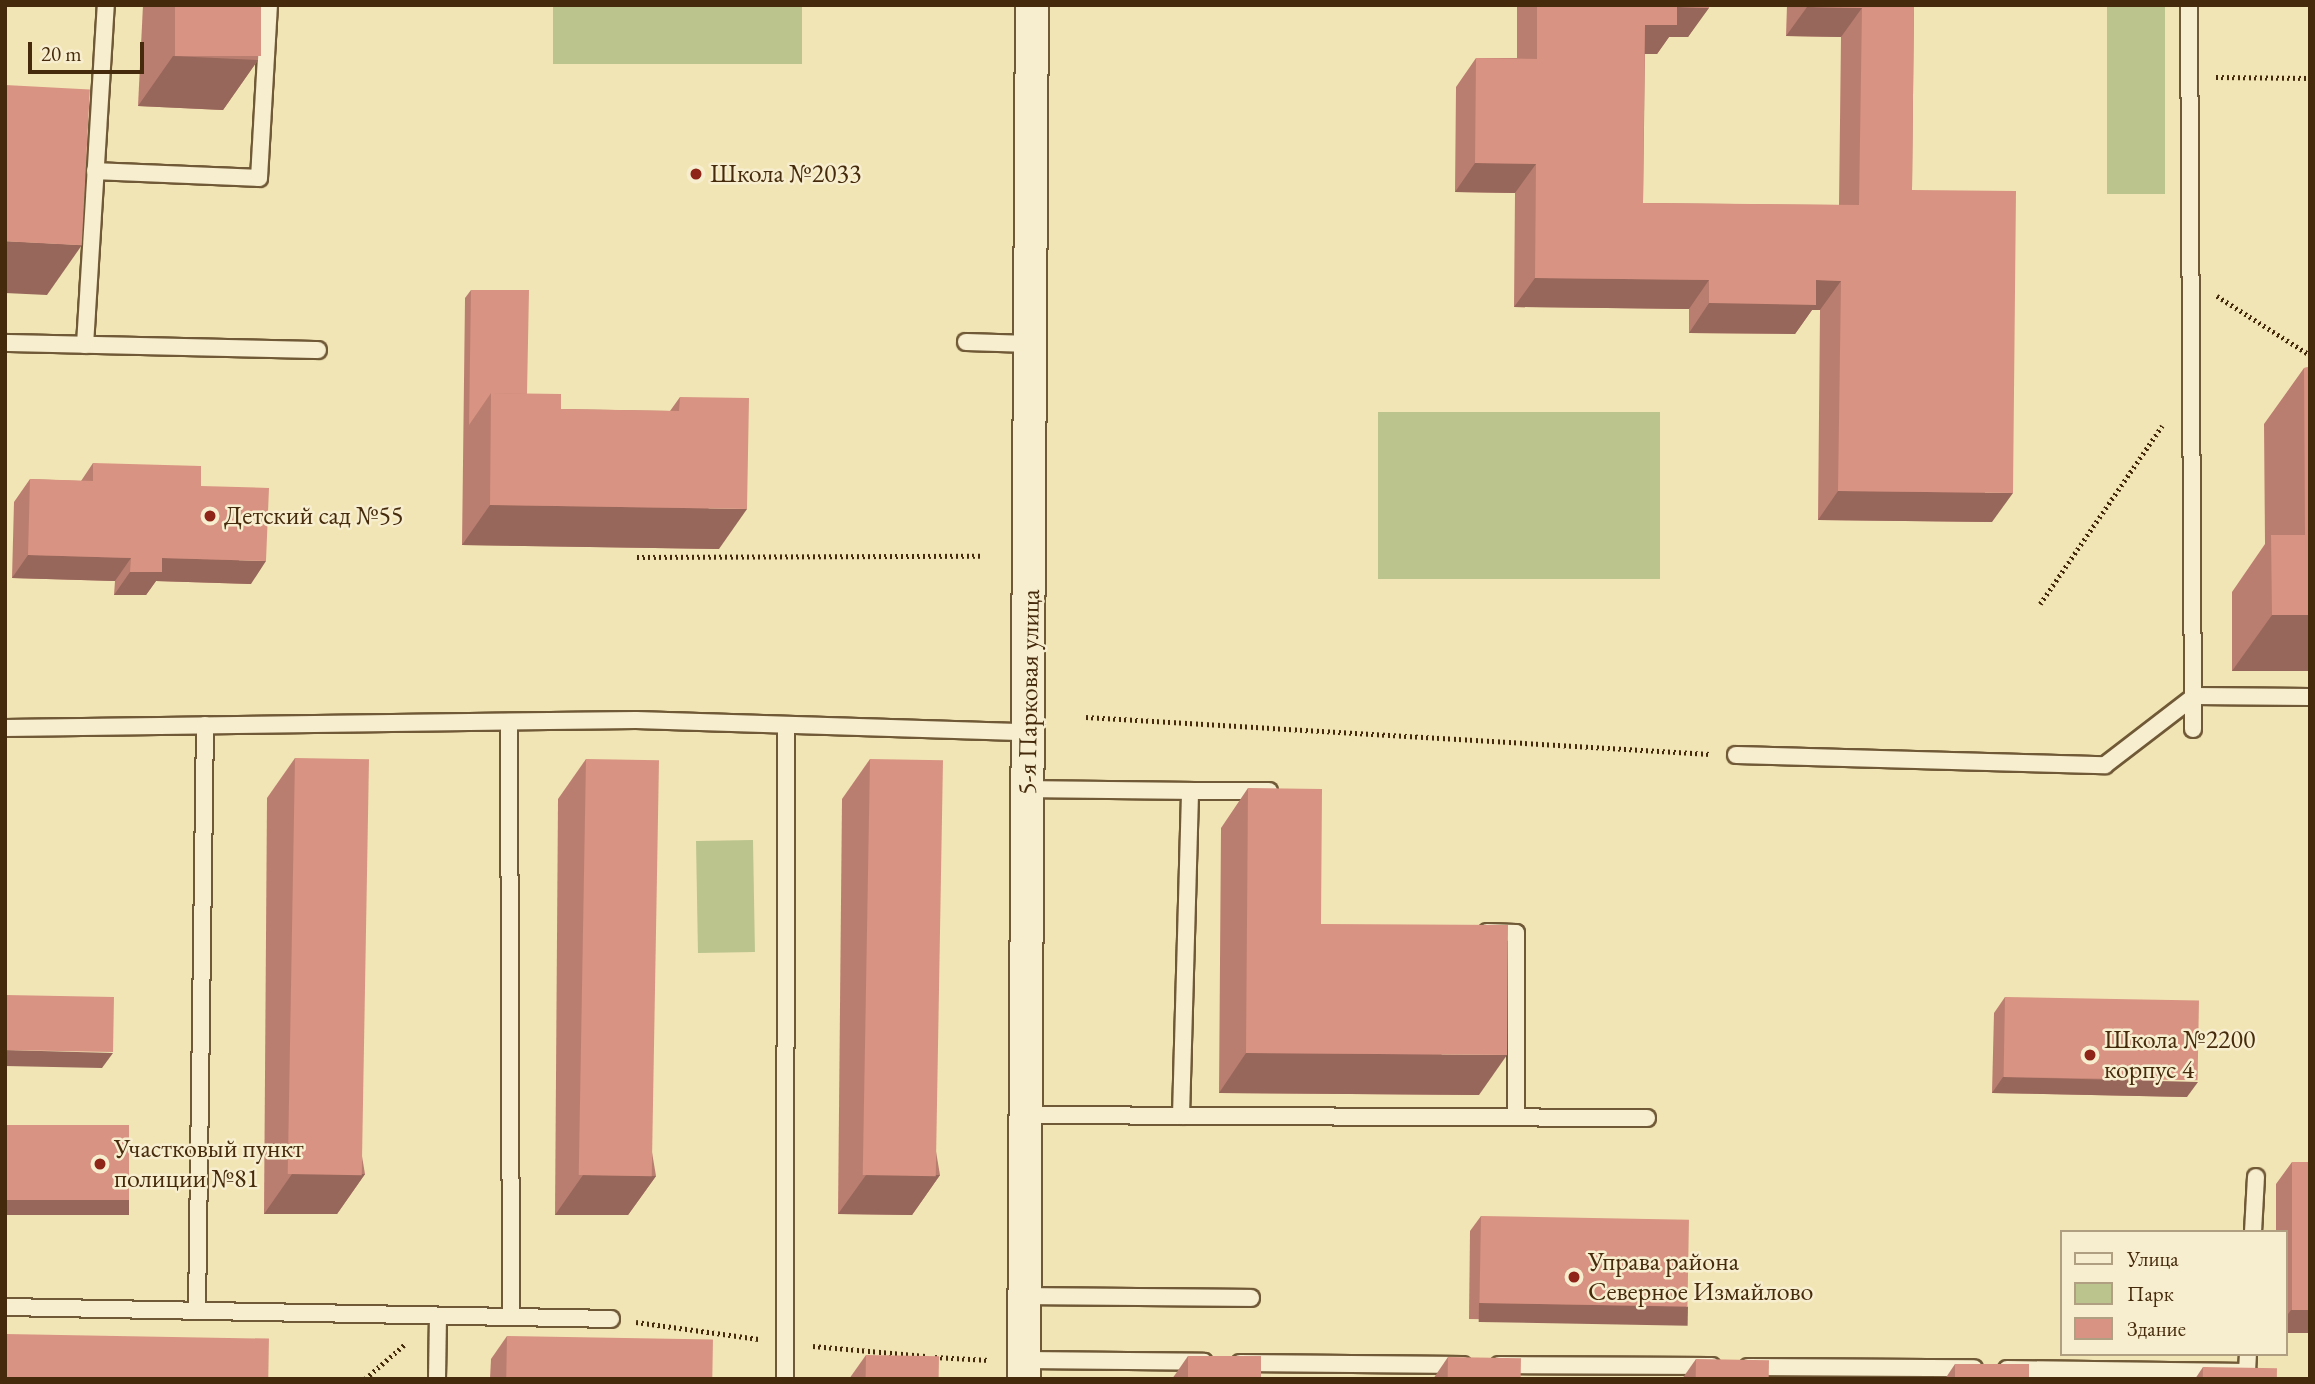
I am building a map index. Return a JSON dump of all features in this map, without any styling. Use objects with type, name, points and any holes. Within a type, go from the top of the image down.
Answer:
[{"type":"street","name":"5-я Парковая улица","points":[[1024,1369],[1032,5]]},
{"type":"lane","points":[[85,345],[106,5]]},
{"type":"lane","points":[[95,171],[259,178],[269,5]]},
{"type":"lane","points":[[2189,5],[2189,385],[2195,696],[2193,729]]},
{"type":"lane","points":[[966,342],[1030,344]]},
{"type":"lane","points":[[5,343],[318,350]]},
{"type":"lane","points":[[1736,755],[2105,765],[2195,696],[2310,697]]},
{"type":"lane","points":[[5,728],[509,722],[1028,732]]},
{"type":"lane","points":[[509,722],[511,1317]]},
{"type":"lane","points":[[197,1311],[205,725]]},
{"type":"lane","points":[[785,1379],[786,726]]},
{"type":"lane","points":[[1028,789],[1285,791]]},
{"type":"lane","points":[[1181,1115],[1190,790]]},
{"type":"lane","points":[[1461,931],[1516,933],[1516,1117]]},
{"type":"lane","points":[[1026,1115],[1647,1118]]},
{"type":"lane","points":[[2253,1230],[2256,1177]]},
{"type":"lane","points":[[1025,1296],[1251,1298]]},
{"type":"lane","points":[[5,1307],[611,1319]]},
{"type":"lane","points":[[437,1379],[438,1316]]},
{"type":"lane","points":[[1024,1369],[2250,1375],[2248,1356]]},
{"type":"path","points":[[2189,77],[2310,78]]},
{"type":"path","points":[[2189,279],[2310,355]]},
{"type":"path","points":[[2040,604],[2189,385]]},
{"type":"path","points":[[637,557],[980,556]]},
{"type":"path","points":[[1086,717],[1736,755]]},
{"type":"path","points":[[365,1379],[438,1316]]},
{"type":"path","points":[[611,1319],[785,1343],[1024,1369]]},
{"type":"green space","points":[[553,5],[802,5],[802,64],[553,64]]},
{"type":"green space","points":[[2107,5],[2165,5],[2165,194],[2107,194]]},
{"type":"green space","points":[[1378,412],[1660,412],[1660,579],[1378,579]]},
{"type":"green space","points":[[753,840],[755,952],[698,953],[696,841]]},
{"type":"building","points":[[175,5],[261,5],[261,56],[175,56]]},
{"type":"building","points":[[1537,5],[1709,5],[1709,8],[1677,7],[1677,25],[1645,25],[1643,203],[1859,205],[1862,8],[1807,5],[1914,5],[1912,190],[2016,191],[2013,493],[1838,491],[1841,281],[1816,280],[1816,305],[1709,303],[1709,280],[1535,278],[1536,164],[1475,163],[1476,58],[1537,59]]},
{"type":"building","points":[[5,85],[90,89],[82,245],[5,241]]},
{"type":"building","points":[[471,290],[529,290],[527,394],[491,393],[469,425]]},
{"type":"building","points":[[2310,367],[2310,615],[2272,615],[2271,535],[2305,535],[2304,368]]},
{"type":"building","points":[[491,393],[561,394],[561,409],[679,411],[680,397],[749,398],[747,509],[490,505]]},
{"type":"building","points":[[93,463],[201,466],[201,486],[269,488],[266,561],[162,558],[162,572],[130,572],[131,558],[28,555],[30,479],[93,481]]},
{"type":"building","points":[[295,758],[369,759],[362,1175],[288,1174]]},
{"type":"building","points":[[586,759],[659,760],[652,1176],[579,1175]]},
{"type":"building","points":[[870,759],[943,760],[936,1176],[863,1175]]},
{"type":"building","points":[[1248,788],[1322,789],[1321,924],[1508,925],[1507,1055],[1246,1053]]},
{"type":"building","points":[[5,995],[114,997],[113,1052],[5,1050]]},
{"type":"building","name":"Школа №2200 корпус 4","points":[[2005,997],[2199,1000],[2198,1080],[2004,1077]]},
{"type":"building","points":[[5,1125],[129,1125],[129,1200],[5,1200]]},
{"type":"building","points":[[2292,1162],[2310,1162],[2310,1310],[2292,1310]]},
{"type":"building","name":"Управа района Северное Измайлово","points":[[1481,1216],[1689,1220],[1687,1307],[1479,1303]]},
{"type":"building","points":[[5,1334],[269,1339],[268,1379],[5,1379]]},
{"type":"building","points":[[507,1336],[713,1340],[712,1379],[506,1379]]},
{"type":"building","points":[[866,1355],[939,1356],[939,1379],[866,1379]]},
{"type":"building","points":[[1188,1356],[1261,1356],[1261,1379],[1188,1379]]},
{"type":"building","points":[[1448,1357],[1521,1358],[1521,1379],[1448,1379]]},
{"type":"building","points":[[1696,1359],[1769,1360],[1769,1379],[1696,1379]]},
{"type":"building","points":[[1955,1364],[2029,1364],[2029,1379],[1955,1379]]},
{"type":"building","points":[[2203,1367],[2277,1368],[2277,1379],[2203,1379]]},
{"type":"place","name":"Школа №2033","points":[[696,174]]},
{"type":"place","name":"Детский сад №55","points":[[210,516]]},
{"type":"place","name":"Школа №2200 корпус 4","points":[[2090,1055]]},
{"type":"place","name":"Участковый пункт полиции №81","points":[[100,1164]]},
{"type":"place","name":"Управа района Северное Измайлово","points":[[1574,1277]]}]
